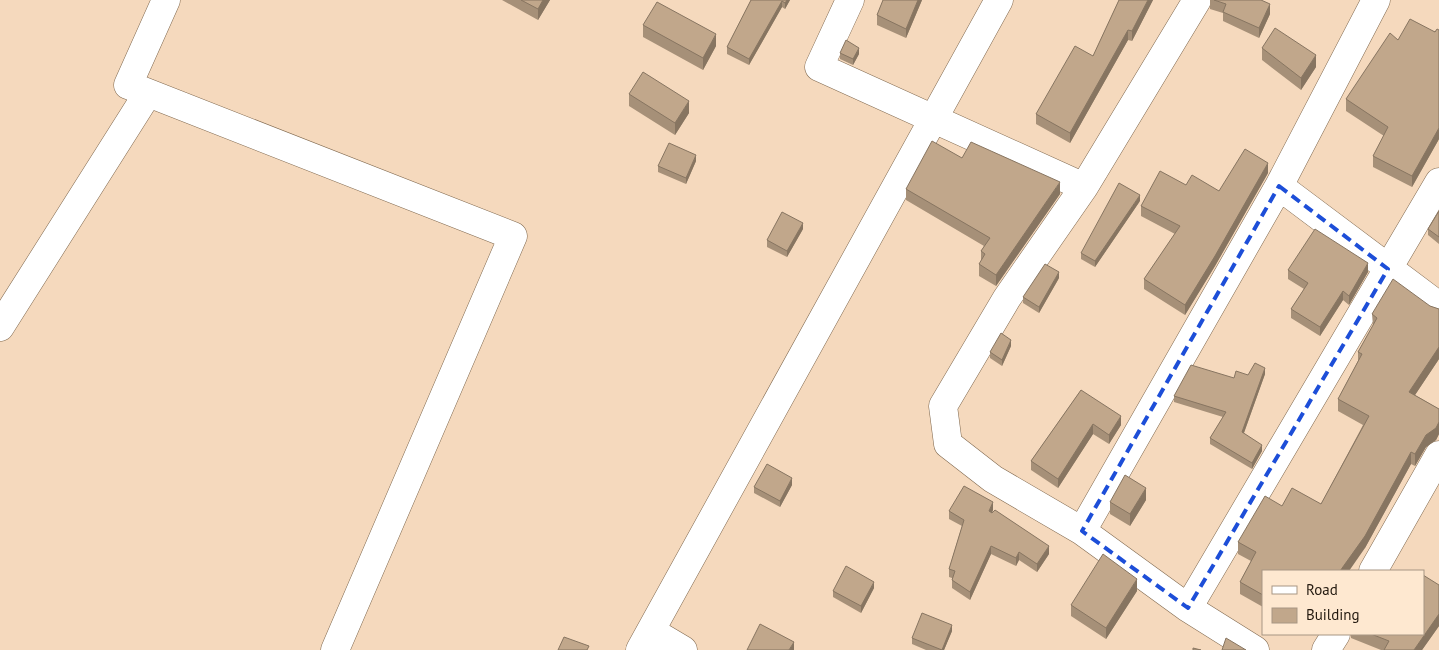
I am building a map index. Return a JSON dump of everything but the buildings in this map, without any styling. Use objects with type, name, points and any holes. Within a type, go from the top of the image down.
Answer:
[{"type":"street","points":[[166,0],[128,85],[513,236],[335,650]]},
{"type":"street","points":[[850,0],[819,66],[935,121],[1084,187]]},
{"type":"street","points":[[683,650],[646,640],[935,121],[999,0]]},
{"type":"street","points":[[1197,0],[1084,187],[1007,298],[943,406],[948,444],[993,479],[1082,531],[1188,608],[1255,650]]},
{"type":"street","points":[[1082,531],[1279,186],[1376,0]]},
{"type":"street","points":[[0,327],[148,93]]},
{"type":"street","points":[[1188,608],[1439,182]]},
{"type":"street","points":[[1279,186],[1439,306]]},
{"type":"street","points":[[1374,570],[1439,455]]},
{"type":"street","points":[[1326,650],[1335,635]]},
{"type":"highlighted area","points":[[1279,186],[1388,269],[1188,608],[1082,531]]}]
